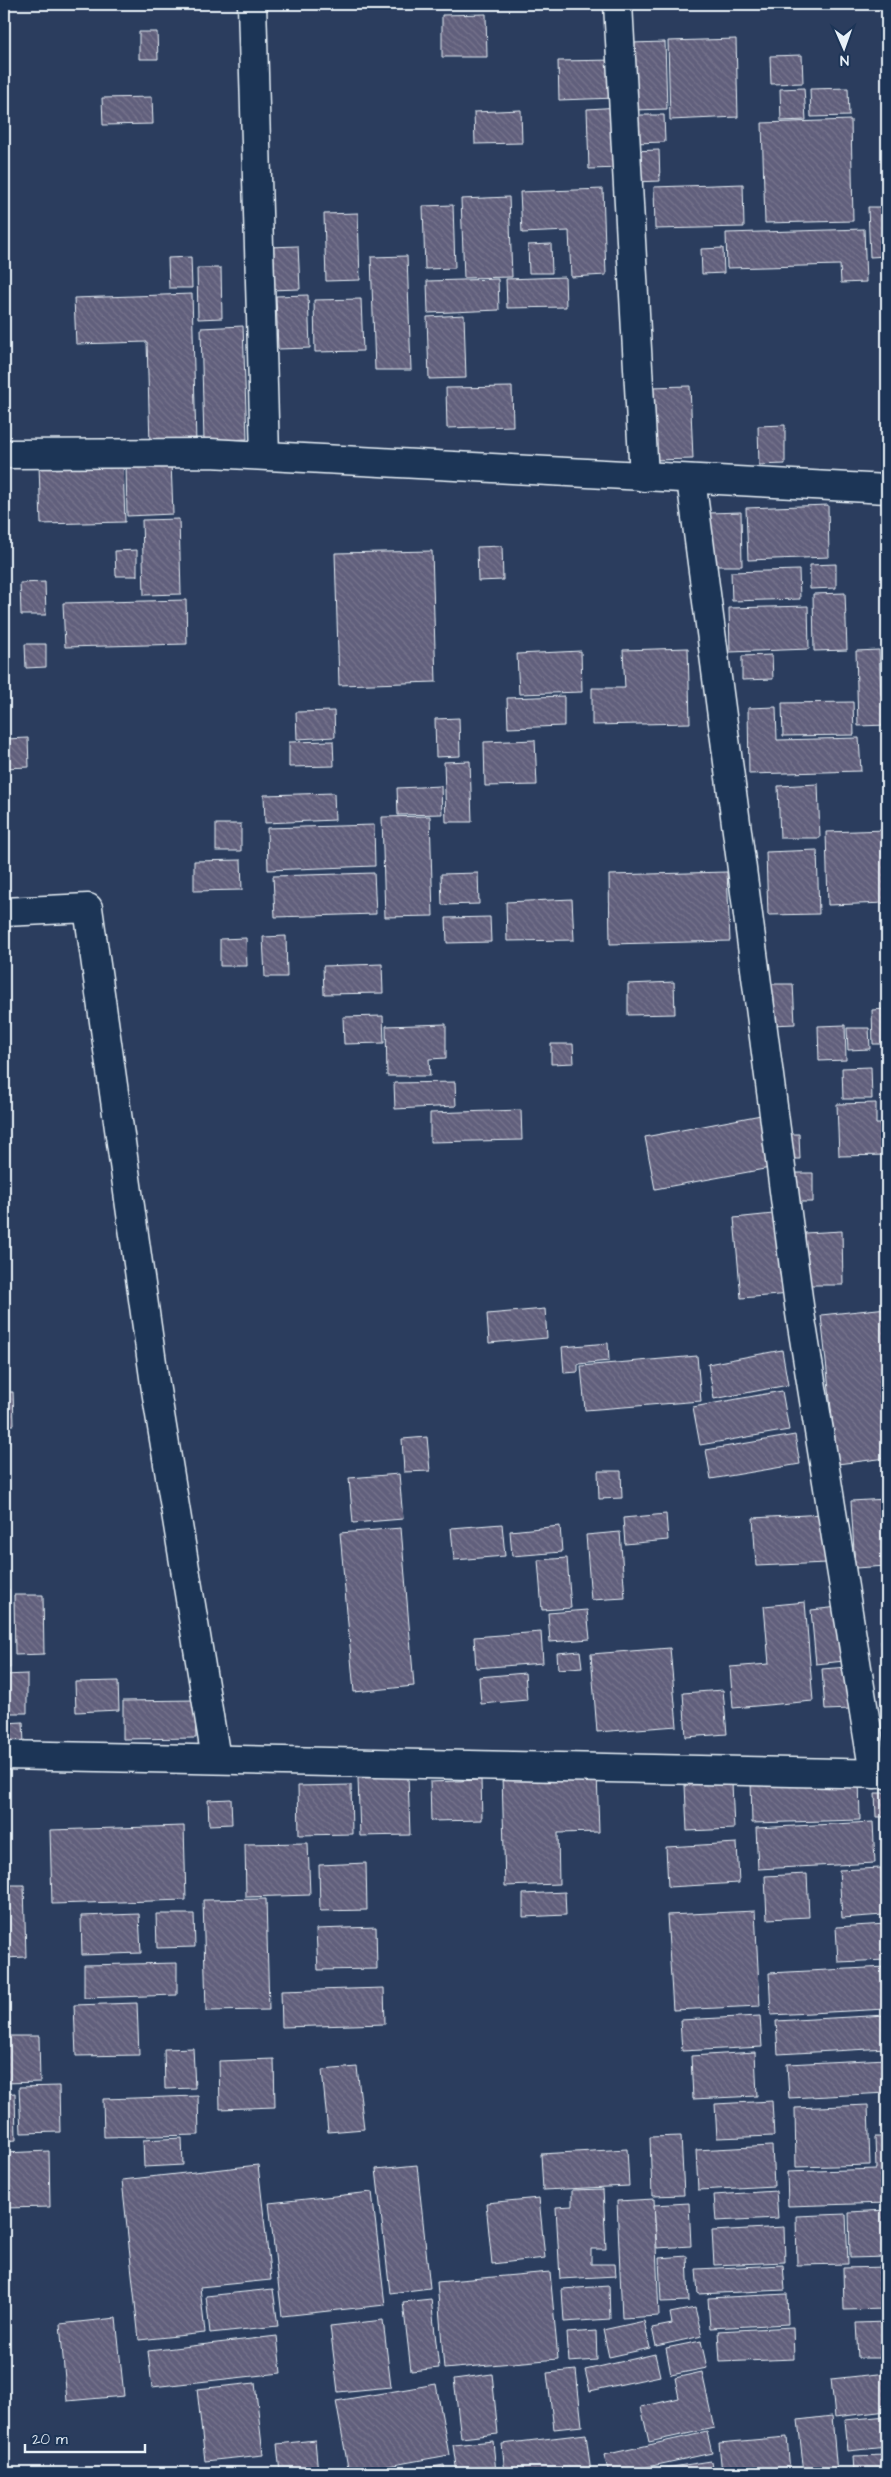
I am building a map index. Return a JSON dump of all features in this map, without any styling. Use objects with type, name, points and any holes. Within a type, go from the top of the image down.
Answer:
[{"type":"street","points":[[252,4],[265,455]]},
{"type":"street","points":[[618,4],[644,476]]},
{"type":"street","points":[[4,454],[210,453],[265,455],[887,489]]},
{"type":"street","points":[[4,1755],[881,1774],[800,1314],[692,479]]},
{"type":"street","points":[[4,912],[88,908],[155,1384],[216,1759]]},
{"type":"building","points":[[486,14],[487,57],[442,57],[442,15]]},
{"type":"building","points":[[139,32],[157,32],[158,59],[139,59]]},
{"type":"building","points":[[736,39],[738,117],[670,120],[668,41]]},
{"type":"building","points":[[665,42],[667,109],[634,110],[631,43]]},
{"type":"building","points":[[802,55],[803,83],[771,84],[770,56]]},
{"type":"building","points":[[615,60],[616,98],[559,100],[558,61]]},
{"type":"building","points":[[804,88],[806,120],[781,121],[780,89]]},
{"type":"building","points":[[848,88],[849,116],[811,117],[810,89]]},
{"type":"building","points":[[152,97],[153,124],[103,125],[102,98]]},
{"type":"building","points":[[620,107],[622,168],[589,169],[587,109]]},
{"type":"building","points":[[521,110],[522,143],[475,144],[474,112]]},
{"type":"building","points":[[632,115],[664,115],[665,142],[633,143]]},
{"type":"building","points":[[851,120],[853,221],[765,223],[762,123]]},
{"type":"building","points":[[659,150],[660,181],[632,182],[631,151]]},
{"type":"building","points":[[743,184],[744,227],[655,229],[654,187]]},
{"type":"building","points":[[603,189],[606,275],[571,277],[569,231],[522,233],[520,192]]},
{"type":"building","points":[[509,197],[512,277],[464,278],[461,199]]},
{"type":"building","points":[[453,205],[455,268],[425,269],[423,206]]},
{"type":"building","points":[[868,207],[887,207],[887,256],[870,257]]},
{"type":"building","points":[[358,213],[360,280],[326,281],[324,214]]},
{"type":"building","points":[[864,229],[866,282],[841,283],[840,265],[727,268],[726,233]]},
{"type":"building","points":[[551,244],[552,273],[529,273],[528,245]]},
{"type":"building","points":[[298,246],[300,289],[269,290],[268,247]]},
{"type":"building","points":[[723,248],[724,273],[702,274],[701,249]]},
{"type":"building","points":[[407,256],[411,370],[375,370],[371,257]]},
{"type":"building","points":[[191,257],[192,288],[169,288],[168,258]]},
{"type":"building","points":[[197,268],[221,268],[222,318],[198,319]]},
{"type":"building","points":[[565,277],[566,307],[507,308],[506,279]]},
{"type":"building","points":[[498,279],[499,310],[428,313],[427,281]]},
{"type":"building","points":[[192,294],[196,443],[150,444],[147,342],[76,344],[74,298]]},
{"type":"building","points":[[308,295],[310,348],[278,349],[276,296]]},
{"type":"building","points":[[361,299],[363,351],[315,352],[314,300]]},
{"type":"building","points":[[464,315],[466,378],[429,379],[427,317]]},
{"type":"building","points":[[243,326],[247,439],[204,441],[201,328]]},
{"type":"building","points":[[690,386],[693,459],[652,460],[650,387]]},
{"type":"building","points":[[512,387],[513,426],[447,428],[446,388]]},
{"type":"building","points":[[785,425],[785,464],[759,465],[758,426]]},
{"type":"building","points":[[171,462],[173,514],[127,516],[126,463]]},
{"type":"building","points":[[123,463],[125,522],[41,524],[39,465]]},
{"type":"building","points":[[828,505],[829,557],[748,560],[746,508]]},
{"type":"building","points":[[741,512],[742,566],[710,566],[709,513]]},
{"type":"building","points":[[179,519],[181,594],[144,595],[142,520]]},
{"type":"building","points":[[502,546],[503,580],[478,581],[477,547]]},
{"type":"building","points":[[137,550],[137,576],[116,576],[115,551]]},
{"type":"building","points":[[432,551],[436,682],[339,685],[335,553]]},
{"type":"building","points":[[836,564],[836,588],[810,589],[810,565]]},
{"type":"building","points":[[799,570],[800,599],[732,601],[731,572]]},
{"type":"building","points":[[45,582],[46,615],[21,615],[20,583]]},
{"type":"building","points":[[845,593],[847,650],[814,651],[813,594]]},
{"type":"building","points":[[186,600],[187,644],[65,647],[63,603]]},
{"type":"building","points":[[808,606],[809,649],[730,652],[729,608]]},
{"type":"building","points":[[25,644],[46,644],[46,667],[26,668]]},
{"type":"building","points":[[688,648],[690,723],[592,725],[592,688],[625,688],[623,650]]},
{"type":"building","points":[[879,650],[881,695],[887,694],[887,725],[858,726],[856,651]]},
{"type":"building","points":[[581,651],[582,692],[519,694],[517,654]]},
{"type":"building","points":[[772,655],[773,679],[742,680],[742,656]]},
{"type":"building","points":[[564,696],[564,726],[508,728],[507,698]]},
{"type":"building","points":[[853,702],[854,735],[783,736],[782,703]]},
{"type":"building","points":[[776,707],[777,740],[859,738],[861,771],[749,774],[748,708]]},
{"type":"building","points":[[334,711],[335,737],[297,739],[296,712]]},
{"type":"building","points":[[459,718],[460,756],[436,757],[435,719]]},
{"type":"building","points":[[28,738],[29,767],[4,768],[4,739]]},
{"type":"building","points":[[535,740],[537,785],[485,786],[484,742]]},
{"type":"building","points":[[333,741],[334,766],[289,767],[289,742]]},
{"type":"building","points":[[470,761],[472,822],[446,822],[444,762]]},
{"type":"building","points":[[818,784],[820,838],[780,838],[778,786]]},
{"type":"building","points":[[441,786],[442,814],[398,815],[397,788]]},
{"type":"building","points":[[334,793],[335,820],[265,823],[264,795]]},
{"type":"building","points":[[430,816],[433,916],[385,917],[382,817]]},
{"type":"building","points":[[216,824],[241,824],[241,851],[216,851]]},
{"type":"building","points":[[374,825],[375,866],[268,870],[267,828]]},
{"type":"building","points":[[887,830],[887,903],[828,905],[826,832]]},
{"type":"building","points":[[817,850],[819,914],[768,915],[766,852]]},
{"type":"building","points":[[241,860],[242,890],[194,891],[194,861]]},
{"type":"building","points":[[727,872],[730,941],[610,944],[609,875]]},
{"type":"building","points":[[374,873],[376,914],[275,917],[273,876]]},
{"type":"building","points":[[478,873],[479,904],[442,905],[441,874]]},
{"type":"building","points":[[572,899],[574,940],[507,941],[506,902]]},
{"type":"building","points":[[490,917],[491,942],[447,943],[446,918]]},
{"type":"building","points":[[286,936],[287,977],[265,977],[263,937]]},
{"type":"building","points":[[246,938],[247,966],[220,966],[220,939]]},
{"type":"building","points":[[382,964],[383,993],[324,994],[323,966]]},
{"type":"building","points":[[674,982],[675,1014],[628,1015],[628,984]]},
{"type":"building","points":[[770,984],[793,984],[795,1024],[771,1025]]},
{"type":"building","points":[[887,1009],[887,1044],[873,1044],[872,1010]]},
{"type":"building","points":[[383,1016],[384,1043],[344,1044],[343,1017]]},
{"type":"building","points":[[446,1024],[446,1058],[429,1059],[430,1076],[387,1076],[386,1026]]},
{"type":"building","points":[[845,1025],[846,1060],[819,1061],[818,1026]]},
{"type":"building","points":[[847,1028],[869,1028],[870,1049],[848,1050]]},
{"type":"building","points":[[551,1044],[573,1044],[574,1063],[551,1064]]},
{"type":"building","points":[[871,1067],[872,1099],[843,1099],[842,1068]]},
{"type":"building","points":[[455,1082],[456,1106],[395,1109],[394,1083]]},
{"type":"building","points":[[876,1103],[876,1124],[887,1124],[887,1155],[839,1156],[837,1104]]},
{"type":"building","points":[[521,1110],[522,1140],[430,1142],[430,1113]]},
{"type":"building","points":[[761,1115],[770,1168],[655,1189],[645,1137]]},
{"type":"building","points":[[784,1134],[799,1134],[800,1159],[785,1159]]},
{"type":"building","points":[[794,1173],[813,1173],[813,1202],[795,1202]]},
{"type":"building","points":[[783,1213],[791,1294],[741,1298],[734,1218]]},
{"type":"building","points":[[842,1231],[843,1285],[807,1285],[805,1233]]},
{"type":"building","points":[[887,1308],[887,1458],[837,1464],[821,1315]]},
{"type":"building","points":[[545,1309],[547,1338],[489,1343],[487,1314]]},
{"type":"building","points":[[4,1326],[8,1326],[8,1349],[4,1349]]},
{"type":"building","points":[[608,1343],[609,1361],[578,1364],[578,1372],[564,1373],[562,1347]]},
{"type":"building","points":[[782,1350],[788,1385],[714,1399],[708,1364]]},
{"type":"building","points":[[697,1356],[701,1401],[585,1410],[581,1366]]},
{"type":"building","points":[[782,1391],[789,1430],[700,1445],[693,1407]]},
{"type":"building","points":[[4,1392],[13,1392],[14,1425],[4,1425]]},
{"type":"building","points":[[795,1435],[800,1464],[711,1479],[706,1450]]},
{"type":"building","points":[[427,1437],[430,1471],[404,1472],[402,1439]]},
{"type":"building","points":[[598,1471],[621,1471],[622,1498],[599,1499]]},
{"type":"building","points":[[399,1474],[403,1519],[353,1523],[349,1478]]},
{"type":"building","points":[[887,1499],[887,1566],[855,1568],[851,1501]]},
{"type":"building","points":[[666,1514],[668,1540],[625,1544],[623,1518]]},
{"type":"building","points":[[824,1514],[827,1563],[756,1566],[753,1518]]},
{"type":"building","points":[[502,1524],[505,1556],[454,1560],[451,1528]]},
{"type":"building","points":[[560,1526],[562,1552],[512,1556],[510,1531]]},
{"type":"building","points":[[401,1528],[414,1686],[354,1692],[340,1533]]},
{"type":"building","points":[[620,1532],[625,1598],[591,1600],[586,1535]]},
{"type":"building","points":[[567,1558],[571,1608],[542,1610],[538,1560]]},
{"type":"building","points":[[4,1589],[9,1589],[10,1668],[4,1668]]},
{"type":"building","points":[[14,1595],[43,1595],[44,1654],[15,1655]]},
{"type":"building","points":[[805,1602],[813,1701],[733,1708],[730,1667],[769,1664],[764,1606]]},
{"type":"building","points":[[839,1607],[844,1661],[816,1664],[811,1610]]},
{"type":"building","points":[[587,1610],[590,1639],[550,1642],[548,1613]]},
{"type":"building","points":[[541,1632],[543,1663],[476,1668],[474,1637]]},
{"type":"building","points":[[887,1640],[887,1716],[881,1641]]},
{"type":"building","points":[[670,1648],[677,1726],[597,1732],[591,1654]]},
{"type":"building","points":[[580,1651],[582,1667],[558,1669],[557,1653]]},
{"type":"building","points":[[848,1667],[851,1709],[825,1710],[822,1669]]},
{"type":"building","points":[[525,1673],[527,1700],[481,1704],[479,1677]]},
{"type":"building","points":[[27,1674],[27,1713],[4,1713],[4,1675]]},
{"type":"building","points":[[118,1681],[119,1710],[76,1712],[75,1682]]},
{"type":"building","points":[[723,1690],[727,1734],[686,1737],[683,1693]]},
{"type":"building","points":[[195,1700],[196,1738],[123,1739],[123,1701]]},
{"type":"building","points":[[23,1722],[24,1744],[4,1744],[4,1723]]},
{"type":"building","points":[[597,1773],[599,1832],[558,1833],[559,1884],[505,1886],[502,1775]]},
{"type":"building","points":[[408,1776],[410,1835],[360,1836],[358,1778]]},
{"type":"building","points":[[859,1777],[860,1820],[752,1823],[751,1780]]},
{"type":"building","points":[[481,1780],[482,1820],[431,1821],[430,1782]]},
{"type":"building","points":[[732,1783],[734,1829],[687,1831],[685,1785]]},
{"type":"building","points":[[351,1785],[352,1834],[299,1835],[298,1786]]},
{"type":"building","points":[[875,1793],[887,1793],[887,1817],[876,1817]]},
{"type":"building","points":[[231,1799],[232,1824],[209,1825],[208,1800]]},
{"type":"building","points":[[873,1822],[875,1863],[758,1869],[756,1828]]},
{"type":"building","points":[[184,1826],[186,1900],[52,1904],[50,1830]]},
{"type":"building","points":[[308,1843],[310,1895],[246,1897],[245,1844]]},
{"type":"building","points":[[737,1843],[739,1883],[668,1887],[666,1847]]},
{"type":"building","points":[[366,1863],[367,1910],[320,1911],[319,1865]]},
{"type":"building","points":[[881,1868],[883,1915],[842,1918],[839,1870]]},
{"type":"building","points":[[807,1874],[809,1917],[767,1919],[765,1876]]},
{"type":"building","points":[[4,1885],[24,1885],[26,1957],[4,1958]]},
{"type":"building","points":[[565,1892],[566,1915],[523,1917],[523,1894]]},
{"type":"building","points":[[266,1899],[269,2010],[206,2011],[203,1900]]},
{"type":"building","points":[[755,1911],[760,2006],[673,2010],[667,1915]]},
{"type":"building","points":[[139,1914],[141,1953],[82,1955],[81,1916]]},
{"type":"building","points":[[156,1914],[194,1914],[195,1947],[157,1948]]},
{"type":"building","points":[[887,1924],[887,1960],[838,1962],[836,1927]]},
{"type":"building","points":[[376,1927],[377,1969],[318,1970],[316,1929]]},
{"type":"building","points":[[4,1963],[8,1963],[10,2027],[4,2027]]},
{"type":"building","points":[[177,1963],[177,1995],[84,1998],[84,1965]]},
{"type":"building","points":[[887,1967],[887,2009],[771,2015],[769,1973]]},
{"type":"building","points":[[384,1988],[385,2024],[282,2027],[281,1991]]},
{"type":"building","points":[[137,2003],[139,2055],[76,2056],[74,2005]]},
{"type":"building","points":[[887,2015],[887,2048],[778,2054],[776,2021]]},
{"type":"building","points":[[760,2016],[762,2047],[682,2051],[680,2020]]},
{"type":"building","points":[[4,2036],[39,2036],[40,2082],[4,2083]]},
{"type":"building","points":[[193,2048],[195,2088],[165,2089],[164,2049]]},
{"type":"building","points":[[755,2052],[757,2096],[693,2099],[691,2056]]},
{"type":"building","points":[[274,2059],[275,2107],[220,2109],[219,2061]]},
{"type":"building","points":[[887,2059],[887,2093],[789,2098],[787,2064]]},
{"type":"building","points":[[357,2067],[364,2129],[328,2132],[322,2070]]},
{"type":"building","points":[[59,2086],[60,2132],[21,2133],[19,2087]]},
{"type":"building","points":[[15,2093],[16,2140],[4,2141],[4,2094]]},
{"type":"building","points":[[198,2096],[199,2135],[104,2137],[103,2099]]},
{"type":"building","points":[[772,2101],[774,2136],[717,2138],[715,2104]]},
{"type":"building","points":[[868,2105],[870,2165],[796,2167],[795,2108]]},
{"type":"building","points":[[681,2136],[684,2195],[652,2196],[650,2137]]},
{"type":"building","points":[[875,2137],[887,2137],[887,2203],[788,2206],[787,2172],[876,2169]]},
{"type":"building","points":[[182,2138],[183,2165],[144,2167],[143,2140]]},
{"type":"building","points":[[772,2146],[774,2186],[698,2190],[696,2150]]},
{"type":"building","points":[[627,2149],[629,2186],[543,2190],[541,2154]]},
{"type":"building","points":[[49,2151],[50,2207],[4,2208],[4,2153]]},
{"type":"building","points":[[258,2165],[271,2280],[200,2287],[205,2333],[139,2340],[122,2180]]},
{"type":"building","points":[[417,2165],[430,2288],[390,2293],[376,2169]]},
{"type":"building","points":[[603,2189],[606,2249],[591,2249],[591,2264],[615,2264],[616,2276],[560,2279],[556,2207],[572,2206],[572,2190]]},
{"type":"building","points":[[776,2191],[778,2218],[716,2221],[714,2195]]},
{"type":"building","points":[[372,2192],[385,2305],[282,2316],[269,2203]]},
{"type":"building","points":[[539,2198],[545,2258],[492,2264],[486,2203]]},
{"type":"building","points":[[654,2199],[659,2316],[622,2318],[617,2201]]},
{"type":"building","points":[[689,2203],[691,2246],[657,2248],[654,2205]]},
{"type":"building","points":[[887,2210],[887,2257],[850,2258],[849,2212]]},
{"type":"building","points":[[846,2214],[848,2264],[797,2265],[796,2216]]},
{"type":"building","points":[[784,2227],[785,2262],[714,2265],[712,2231]]},
{"type":"building","points":[[687,2256],[689,2301],[661,2302],[659,2258]]},
{"type":"building","points":[[783,2265],[785,2290],[698,2294],[696,2269]]},
{"type":"building","points":[[887,2267],[887,2309],[844,2310],[843,2268]]},
{"type":"building","points":[[550,2272],[558,2359],[444,2369],[437,2282]]},
{"type":"building","points":[[609,2286],[610,2319],[564,2322],[562,2289]]},
{"type":"building","points":[[273,2289],[278,2326],[210,2333],[206,2296]]},
{"type":"building","points":[[787,2294],[788,2324],[710,2328],[708,2298]]},
{"type":"building","points":[[431,2299],[439,2368],[411,2371],[403,2302]]},
{"type":"building","points":[[695,2308],[702,2336],[656,2346],[652,2328],[672,2324],[670,2313]]},
{"type":"building","points":[[116,2318],[124,2396],[67,2401],[60,2324]]},
{"type":"building","points":[[383,2320],[391,2387],[338,2392],[330,2326]]},
{"type":"building","points":[[644,2321],[650,2348],[609,2357],[603,2330]]},
{"type":"building","points":[[887,2322],[887,2358],[858,2358],[856,2323]]},
{"type":"building","points":[[793,2327],[794,2359],[720,2362],[718,2331]]},
{"type":"building","points":[[596,2331],[597,2360],[569,2362],[567,2333]]},
{"type":"building","points":[[277,2336],[281,2373],[152,2387],[148,2351]]},
{"type":"building","points":[[701,2341],[707,2368],[671,2375],[666,2348]]},
{"type":"building","points":[[655,2354],[660,2376],[590,2391],[585,2370]]},
{"type":"building","points":[[576,2370],[582,2426],[554,2429],[547,2373]]},
{"type":"building","points":[[702,2372],[714,2428],[649,2442],[641,2407],[679,2398],[675,2378]]},
{"type":"building","points":[[887,2373],[887,2411],[835,2417],[831,2379]]},
{"type":"building","points":[[492,2374],[498,2434],[461,2438],[454,2379]]},
{"type":"building","points":[[255,2383],[263,2455],[205,2461],[197,2389]]},
{"type":"building","points":[[436,2384],[449,2455],[349,2473],[336,2401]]},
{"type":"building","points":[[832,2416],[837,2473],[804,2473],[798,2420]]},
{"type":"building","points":[[887,2416],[887,2447],[848,2451],[845,2420]]},
{"type":"building","points":[[707,2432],[712,2453],[620,2473],[609,2473],[604,2455]]},
{"type":"building","points":[[586,2434],[591,2473],[505,2473],[502,2444]]},
{"type":"building","points":[[787,2437],[790,2473],[722,2473],[719,2443]]},
{"type":"building","points":[[315,2440],[318,2473],[280,2473],[277,2444]]},
{"type":"building","points":[[493,2441],[496,2473],[457,2473],[453,2445]]},
{"type":"building","points":[[887,2455],[887,2473],[854,2473],[853,2456]]},
{"type":"building","points":[[711,2461],[713,2473],[659,2473],[659,2469]]},
{"type":"building","points":[[444,2465],[445,2473],[399,2473]]}]
